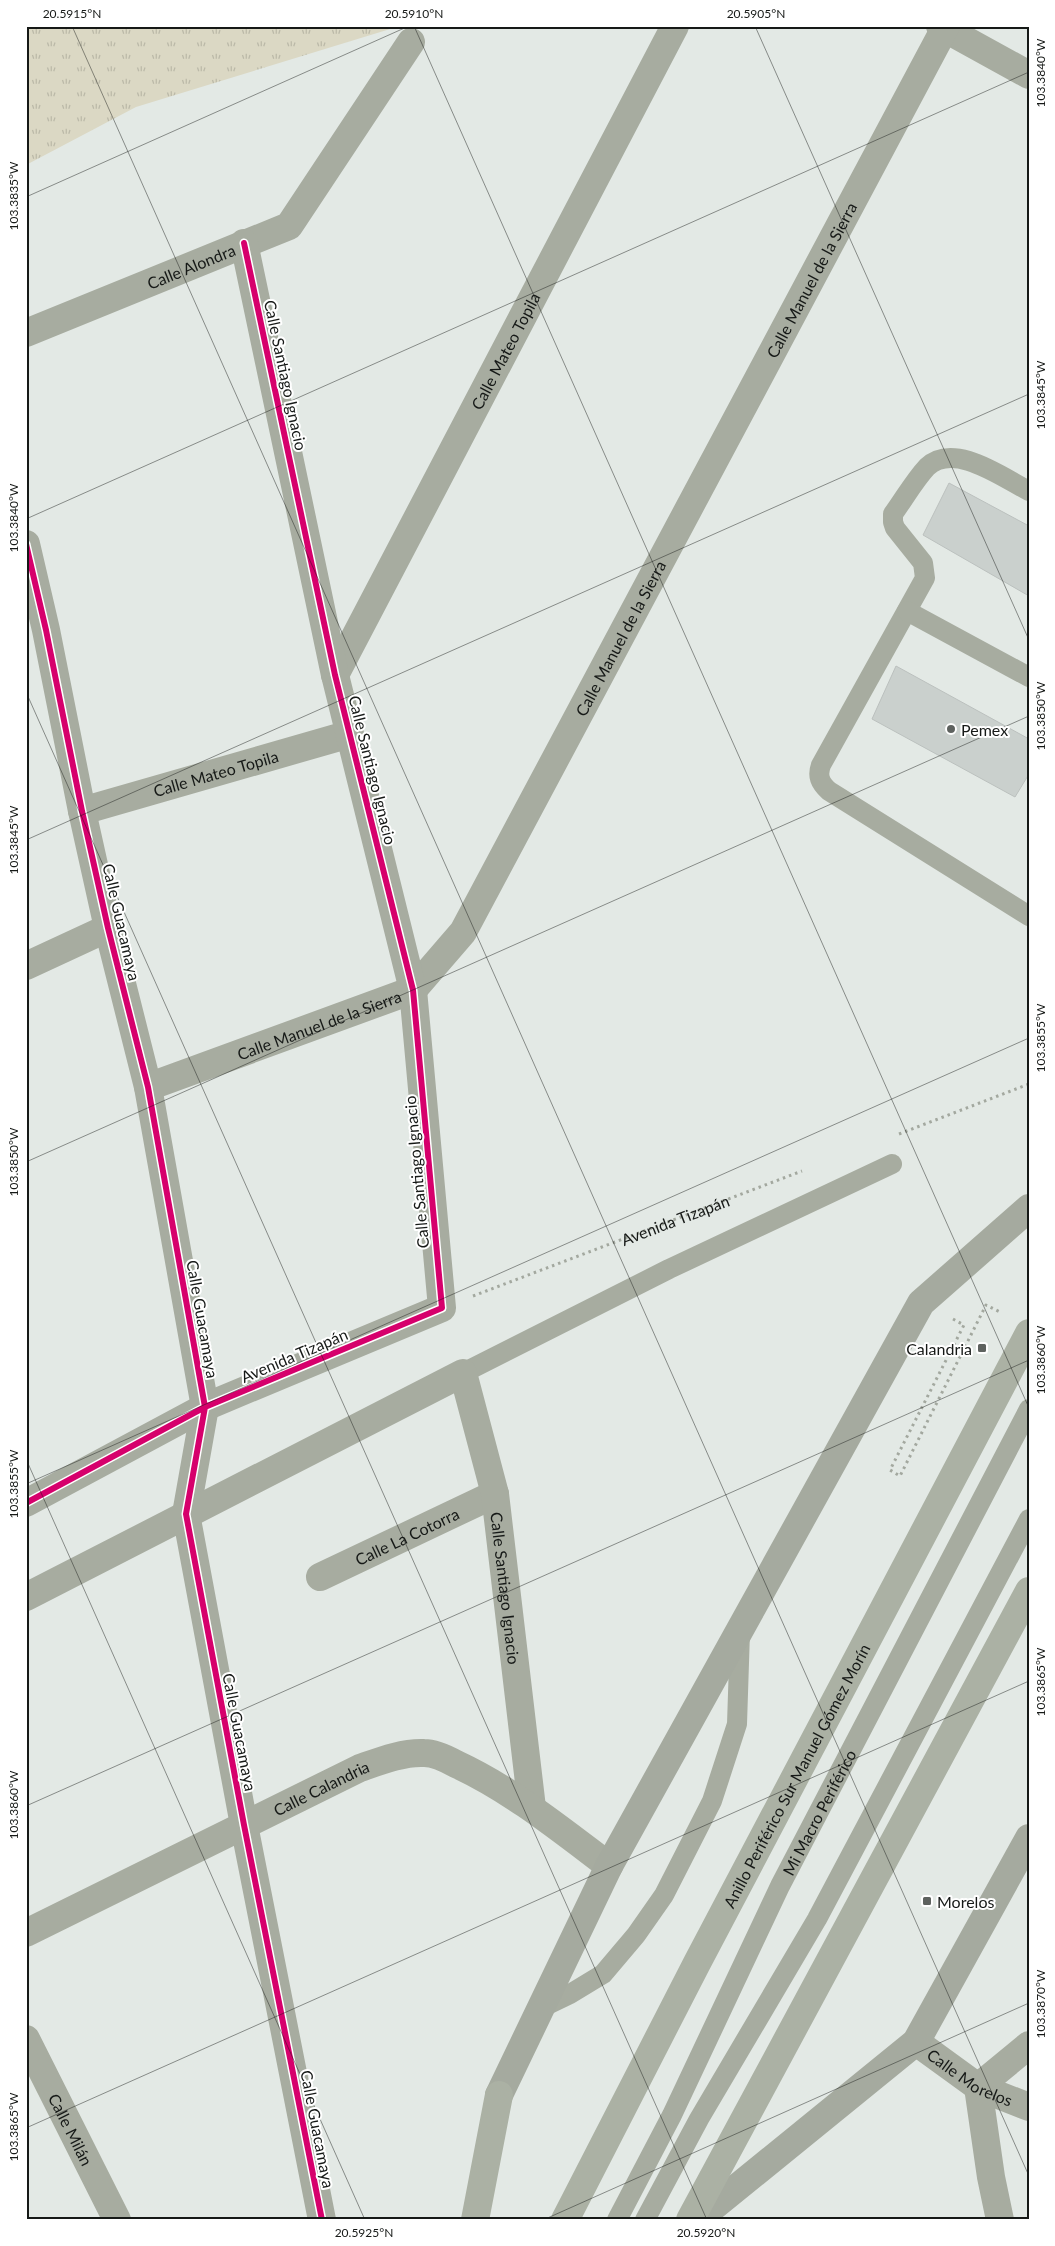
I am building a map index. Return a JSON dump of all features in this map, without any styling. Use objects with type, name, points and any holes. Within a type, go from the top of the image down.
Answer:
[{"type":"highway","name":"Anillo Periférico Sur Manuel Gómez Morín","points":[[565,2220],[1029,1333]]},
{"type":"highway","points":[[690,2220],[1029,1591]]},
{"type":"highway","points":[[475,2220],[499,2095]]},
{"type":"street","name":"Calle Mateo Topila","points":[[335,674],[676,26]]},
{"type":"street","points":[[943,27],[1029,75]]},
{"type":"street","name":"Calle Manuel de la Sierra","points":[[148,1087],[413,990],[463,932],[943,27]]},
{"type":"street","name":"Calle Alondra","points":[[26,333],[289,226],[411,42]]},
{"type":"street","name":"Calle Santiago Ignacio","points":[[244,243],[335,674],[413,990],[442,1308]]},
{"type":"street","name":"Calle Guacamaya","points":[[26,544],[36,635],[82,811],[108,928],[148,1087],[205,1407],[186,1514],[244,1825],[322,2220]]},
{"type":"street","name":"Calle Mateo Topila","points":[[82,811],[350,734]]},
{"type":"street","points":[[26,966],[108,928]]},
{"type":"street","points":[[499,2095],[609,1866],[921,1303],[1029,1208]]},
{"type":"street","name":"Avenida Tizapán","points":[[26,1503],[205,1407],[442,1308]]},
{"type":"street","name":"Calle Santiago Ignacio","points":[[463,1372],[495,1494],[532,1808]]},
{"type":"street","points":[[26,1597],[463,1372]]},
{"type":"street","name":"Calle La Cotorra","points":[[320,1577],[495,1494]]},
{"type":"street","name":"Calle Calandria","points":[[26,1933],[360,1768],[402,1756],[425,1753],[444,1758],[473,1772],[532,1808],[609,1866]]},
{"type":"street","points":[[697,2220],[916,2042],[1029,1838]]},
{"type":"street","name":"Calle Milán","points":[[26,2038],[117,2220]]},
{"type":"street","name":"Calle Morelos","points":[[916,2042],[978,2087],[1029,2107]]},
{"type":"street","points":[[1000,2220],[991,2177],[978,2087],[1029,2045]]},
{"type":"lane","points":[[1029,491],[966,458],[947,458],[928,466],[893,514],[892,522],[895,528],[923,563],[925,578],[821,765],[819,780],[829,791],[1029,916]]},
{"type":"lane","points":[[907,611],[1029,677]]},
{"type":"lane","points":[[463,1372],[669,1269],[892,1164]]},
{"type":"lane","name":"Mi Macro Periférico","points":[[617,2220],[672,2115],[780,1886],[1029,1409]]},
{"type":"lane","points":[[645,2220],[699,2119],[817,1919],[1029,1520]]},
{"type":"lane","points":[[541,2008],[603,1974],[636,1935],[664,1894],[712,1801],[737,1724],[740,1630]]},
{"type":"path","points":[[898,1134],[1029,1084]]},
{"type":"path","points":[[921,1303],[964,1325],[890,1470],[900,1476],[986,1305]]},
{"type":"green space","points":[[26,26],[400,26],[136,107],[26,165]]},
{"type":"building","points":[[949,483],[1029,526],[1029,596],[923,535]]},
{"type":"building","name":"Pemex","points":[[896,666],[1029,739],[1029,774],[1015,797],[872,719]]},
{"type":"cycle path","points":[[26,1503],[205,1407],[442,1308],[413,990],[335,675],[244,243]]},
{"type":"cycle path","points":[[26,544],[46,630],[82,811],[108,928],[148,1087],[205,1407],[186,1514],[244,1825],[322,2220]]},
{"type":"place","name":"Pemex","points":[[951,729]]},
{"type":"place","name":"Calandria","points":[[982,1348]]},
{"type":"place","name":"Morelos","points":[[927,1901]]}]
